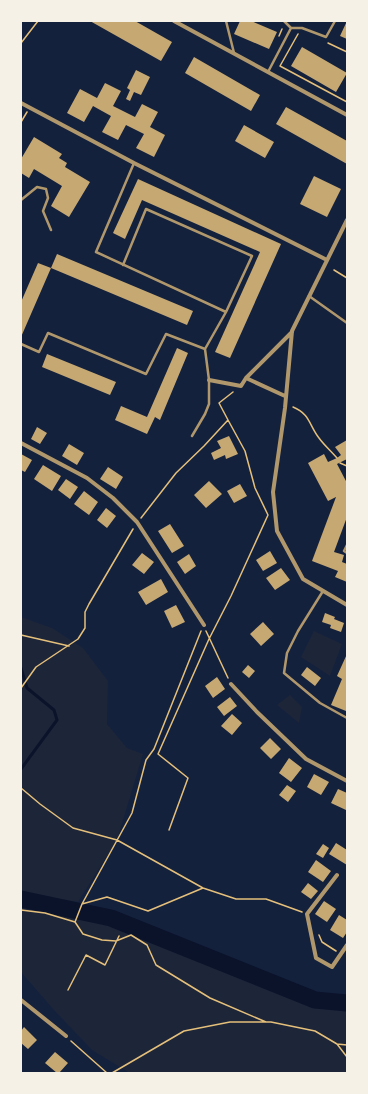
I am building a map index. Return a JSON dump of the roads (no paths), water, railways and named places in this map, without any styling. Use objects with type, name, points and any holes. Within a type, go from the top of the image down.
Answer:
[{"type":"street","points":[[174,21],[234,55],[347,115]]},
{"type":"street","points":[[21,103],[134,163],[327,260]]},
{"type":"street","points":[[209,380],[241,386],[246,378],[292,331],[347,220]]},
{"type":"street","points":[[292,331],[285,408],[273,492],[277,531],[303,579],[347,606]]},
{"type":"street","points":[[246,378],[286,396]]},
{"type":"street","points":[[21,443],[87,478],[113,498],[137,522],[204,625]]},
{"type":"street","points":[[231,684],[257,712],[306,759],[347,781]]},
{"type":"street","points":[[337,875],[307,914],[316,958],[332,967],[347,945]]},
{"type":"street","points":[[21,1000],[66,1036]]},
{"type":"lane","points":[[226,21],[234,55]]},
{"type":"lane","points":[[284,21],[291,28],[302,28],[326,37],[335,21]]},
{"type":"lane","points":[[268,72],[291,28]]},
{"type":"lane","points":[[134,163],[96,252],[226,312]]},
{"type":"lane","points":[[21,200],[37,187],[46,190],[48,198],[42,211],[51,230]]},
{"type":"lane","points":[[123,265],[146,209],[252,256],[226,312],[205,349],[209,380],[209,404],[192,436]]},
{"type":"lane","points":[[309,296],[347,323]]},
{"type":"lane","points":[[21,344],[39,352],[48,333],[146,374],[166,334],[205,349]]},
{"type":"lane","points":[[347,545],[344,551],[347,553]]},
{"type":"lane","points":[[323,591],[298,631],[287,653],[284,673],[320,703],[347,718]]},
{"type":"waterway","points":[[21,668],[27,688],[54,710],[57,720],[21,769]]},
{"type":"waterway","points":[[21,899],[111,918],[315,1000],[347,1003]]}]
